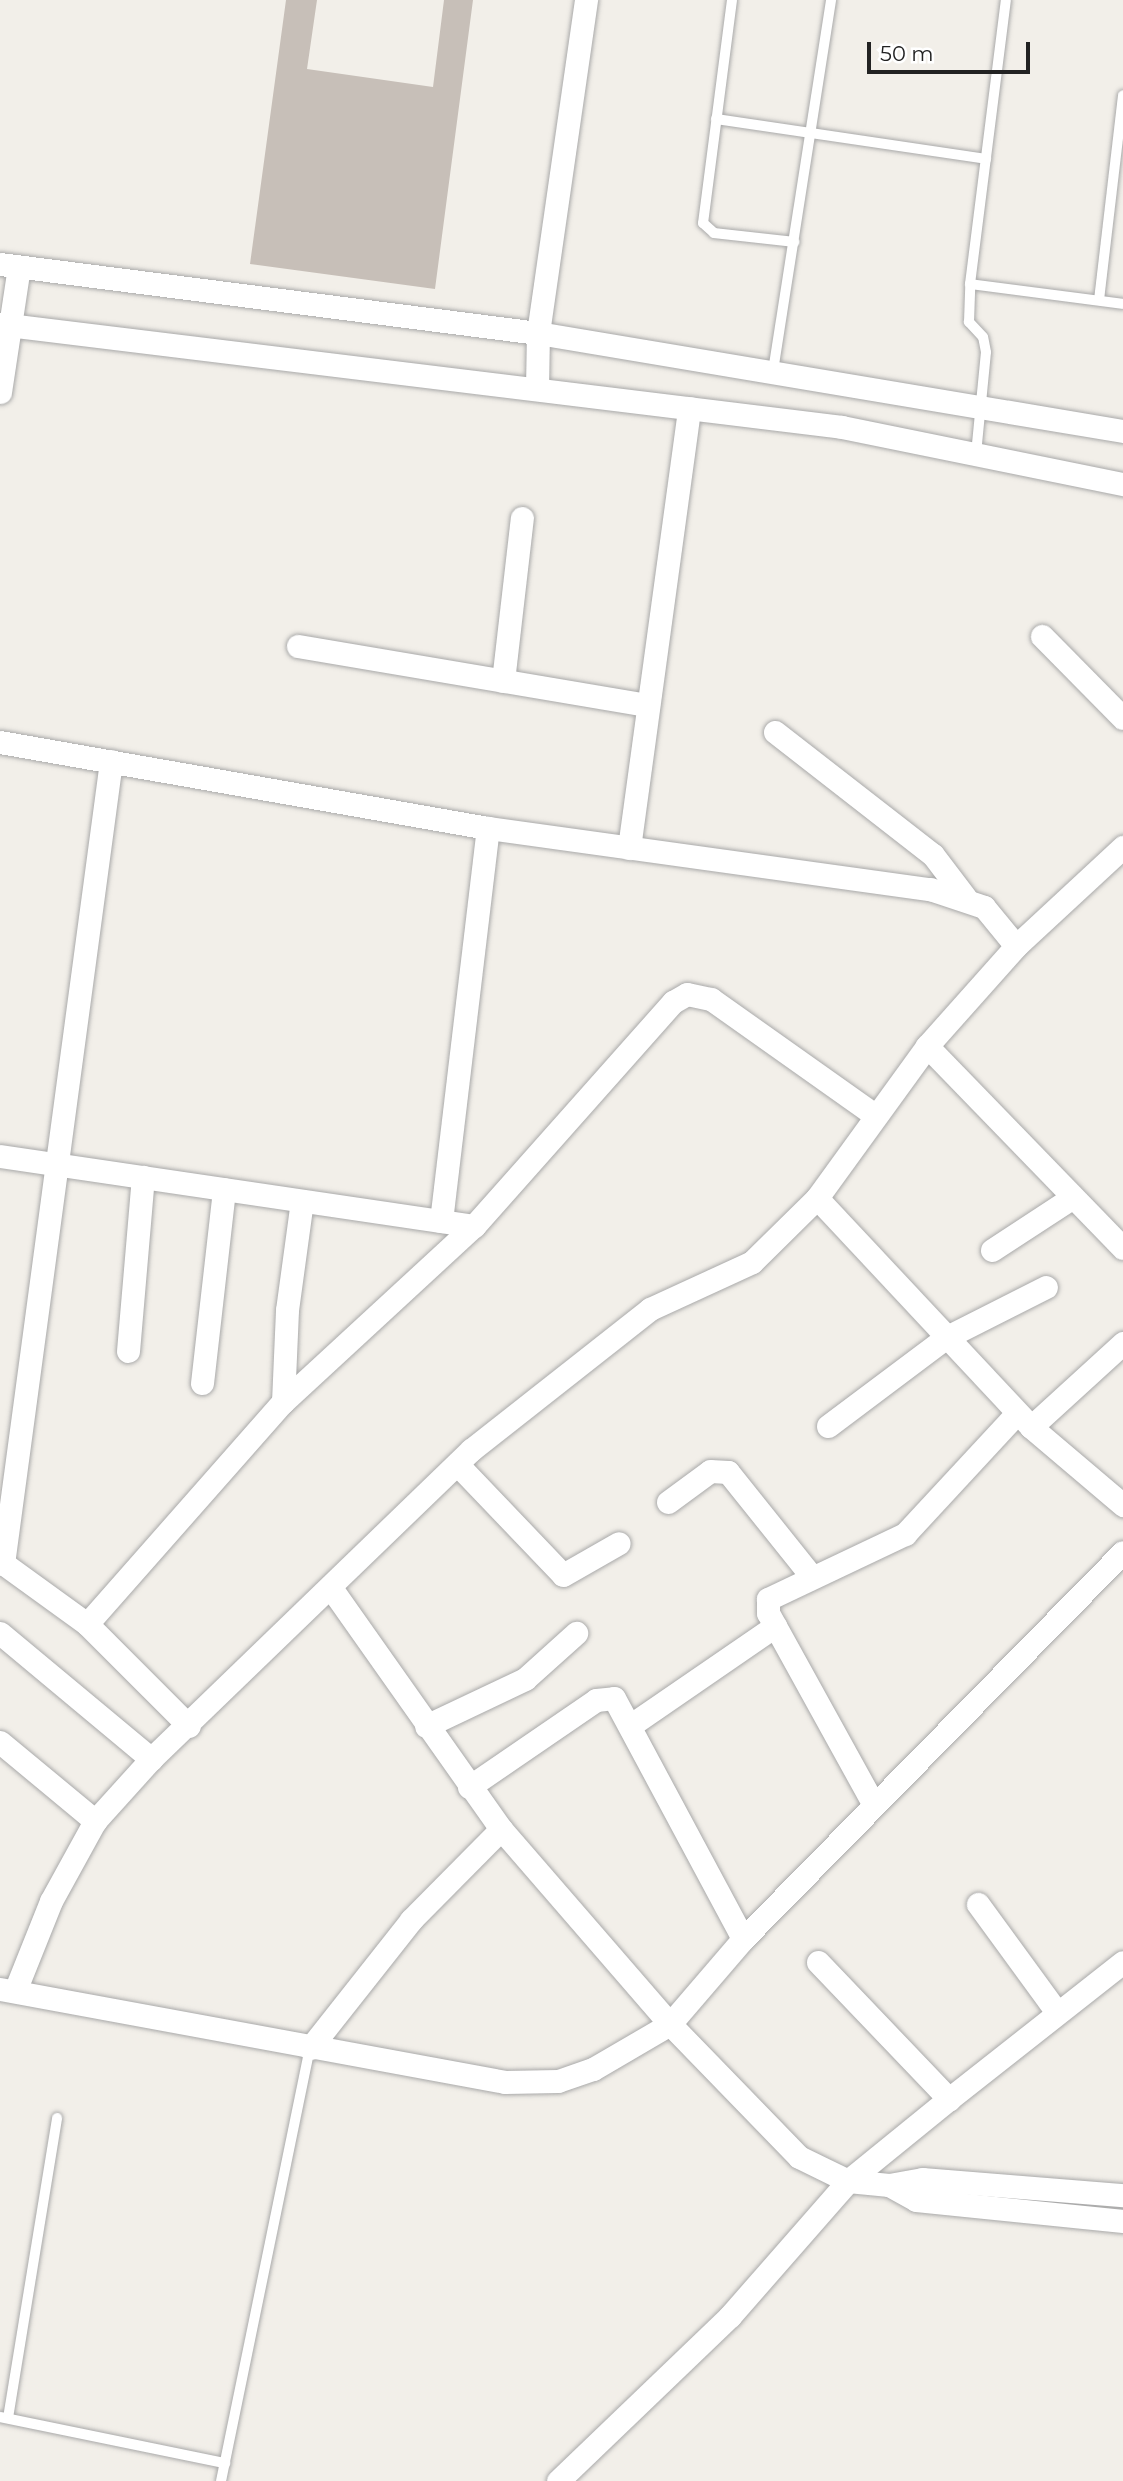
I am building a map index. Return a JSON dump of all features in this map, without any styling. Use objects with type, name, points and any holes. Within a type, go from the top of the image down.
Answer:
[{"type":"street","points":[[537,389],[538,333],[586,0]]},
{"type":"street","points":[[0,392],[10,265],[538,333],[980,404],[1123,431]]},
{"type":"street","points":[[6,324],[842,427],[1123,484]]},
{"type":"street","points":[[629,848],[689,408]]},
{"type":"street","points":[[503,681],[522,518]]},
{"type":"street","points":[[1042,636],[1123,718]]},
{"type":"street","points":[[298,646],[648,705]]},
{"type":"street","points":[[775,732],[933,856],[965,897]]},
{"type":"street","points":[[0,741],[488,828],[965,897],[984,906],[1016,946]]},
{"type":"street","points":[[111,761],[2,1563],[87,1624],[189,1726]]},
{"type":"street","points":[[441,1221],[488,828]]},
{"type":"street","points":[[1123,847],[1016,946],[927,1046],[817,1198],[752,1262],[650,1309],[457,1464],[189,1726],[151,1759],[95,1821],[51,1901],[8,1990],[505,2082],[558,2081],[593,2069],[670,2024],[743,1939],[1123,1552]]},
{"type":"street","points":[[87,1624],[283,1402],[474,1226],[673,1002],[687,994],[711,999],[875,1115]]},
{"type":"street","points":[[927,1046],[1070,1199],[1123,1248]]},
{"type":"street","points":[[0,1156],[474,1226]]},
{"type":"street","points":[[128,1351],[143,1177]]},
{"type":"street","points":[[202,1383],[224,1189]]},
{"type":"street","points":[[817,1198],[944,1338],[1024,1420],[1123,1505]]},
{"type":"street","points":[[992,1250],[1070,1199]]},
{"type":"street","points":[[283,1402],[287,1310],[302,1201]]},
{"type":"street","points":[[828,1426],[944,1338],[1046,1287]]},
{"type":"street","points":[[874,1805],[775,1626],[768,1599],[905,1534],[1024,1420],[1123,1343]]},
{"type":"street","points":[[457,1464],[564,1575],[619,1543]]},
{"type":"street","points":[[668,1502],[710,1471],[728,1472],[812,1577]]},
{"type":"street","points":[[331,1588],[501,1829],[670,2024],[799,2157],[848,2181],[889,2185],[922,2179],[1123,2196]]},
{"type":"street","points":[[631,1725],[775,1626]]},
{"type":"street","points":[[0,1633],[151,1759]]},
{"type":"street","points":[[426,1726],[525,1679],[576,1633]]},
{"type":"street","points":[[469,1787],[606,1696],[620,1703],[743,1939]]},
{"type":"street","points":[[0,1742],[95,1821]]},
{"type":"street","points":[[310,2048],[411,1920],[501,1829]]},
{"type":"street","points":[[978,1904],[1056,2011]]},
{"type":"street","points":[[818,1962],[949,2099]]},
{"type":"street","points":[[558,2481],[730,2316],[848,2181],[1056,2011],[1123,1962]]},
{"type":"street","points":[[889,2185],[916,2200],[1123,2221]]},
{"type":"lane","points":[[732,0],[702,216],[706,229],[794,242]]},
{"type":"lane","points":[[773,371],[831,0]]},
{"type":"lane","points":[[976,454],[986,352],[983,337],[969,322],[970,284],[1006,0]]},
{"type":"lane","points":[[1099,300],[1123,95]]},
{"type":"lane","points":[[716,119],[986,159]]},
{"type":"lane","points":[[970,284],[1123,303]]},
{"type":"lane","points":[[221,2481],[310,2048]]},
{"type":"lane","points":[[57,2118],[4,2417],[225,2463]]},
{"type":"building","points":[[286,0],[317,0],[307,69],[433,87],[444,0],[473,0],[435,289],[250,264]]}]
